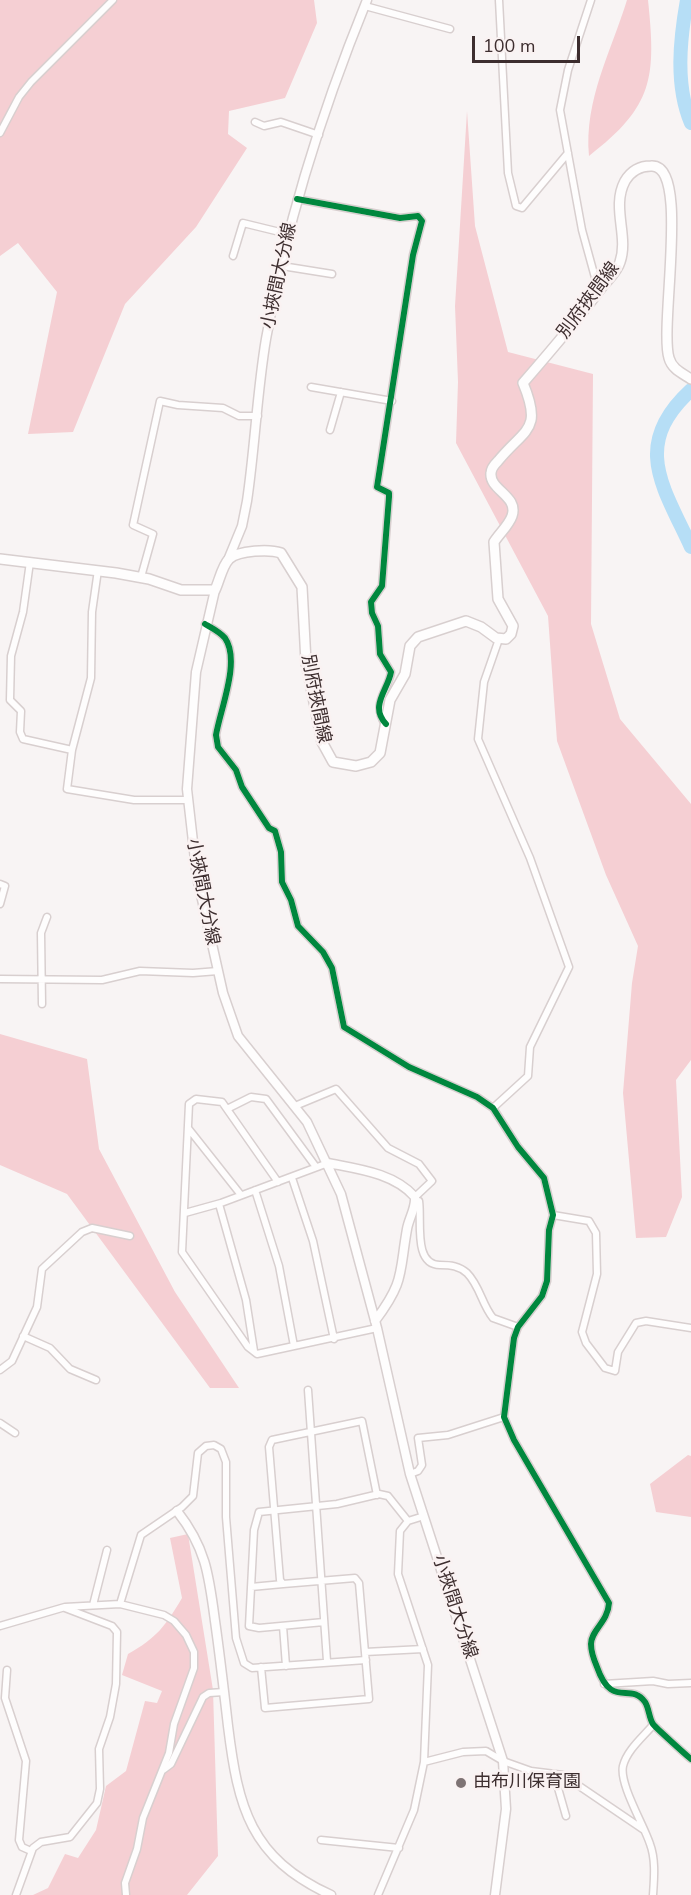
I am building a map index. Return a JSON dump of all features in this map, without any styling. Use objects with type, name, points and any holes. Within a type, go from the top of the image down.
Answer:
[{"type":"main road","name":"小挾間大分線","points":[[228,560],[242,526],[258,416],[265,342],[288,234],[297,199],[366,3]]},
{"type":"main road","name":"別府挾間線","points":[[228,560],[241,554],[279,552],[286,557],[302,590],[306,662],[322,742],[330,759],[337,764],[350,767],[373,761],[381,751],[390,700],[405,674],[409,649],[418,637],[466,621],[481,627],[499,639],[509,637],[513,626],[499,604],[494,542],[512,518],[513,511],[512,504],[492,480],[491,473],[494,466],[520,440],[530,426],[532,404],[524,383],[620,263],[619,213],[626,180],[641,166],[660,165],[671,172],[677,182],[680,198],[668,352],[674,368],[691,380]]},
{"type":"main road","points":[[0,559],[30,561],[141,577],[176,589],[215,590],[228,560]]},
{"type":"main road","name":"小挾間大分線","points":[[215,590],[196,672],[188,800],[197,877],[227,1008],[238,1036],[307,1122],[342,1194],[376,1324],[410,1474],[503,1761],[506,1809],[495,1895]]},
{"type":"main road","points":[[328,1163],[391,1179],[406,1187],[416,1199],[408,1225],[402,1274],[392,1298],[376,1324]]},
{"type":"main road","points":[[177,1511],[195,1534],[208,1567],[237,1786],[250,1823],[267,1848],[283,1865],[304,1881],[331,1895]]},
{"type":"street","points":[[0,133],[19,97],[31,82],[113,0]]},
{"type":"street","points":[[499,0],[508,173],[516,206],[522,208],[568,153]]},
{"type":"street","points":[[591,0],[562,92],[560,110],[582,230],[599,292]]},
{"type":"street","points":[[366,3],[450,29]]},
{"type":"street","points":[[255,122],[264,126],[281,122],[319,135]]},
{"type":"street","points":[[297,199],[400,218],[418,216],[422,221],[413,255],[377,487],[389,493],[381,586],[371,602],[372,613],[378,626],[380,654],[391,672],[379,700],[379,712],[386,724]]},
{"type":"street","points":[[233,256],[243,223],[288,234]]},
{"type":"street","points":[[282,266],[332,274]]},
{"type":"street","points":[[311,387],[392,401]]},
{"type":"street","points":[[330,430],[340,392]]},
{"type":"street","points":[[141,577],[153,534],[133,525],[160,401],[178,405],[223,408],[239,416],[258,416]]},
{"type":"street","points":[[30,561],[23,612],[11,656],[10,700],[21,711],[20,732],[23,739],[72,750]]},
{"type":"street","points":[[98,570],[92,612],[91,678],[72,750],[67,789],[134,800],[188,800]]},
{"type":"street","points":[[206,624],[221,634],[230,650],[231,664],[216,735],[218,747],[236,770],[242,787],[268,828],[275,831],[281,852],[282,882],[291,900],[298,926],[323,952],[332,969],[344,1027],[409,1067],[477,1097],[493,1108],[518,1147],[544,1178],[553,1215],[549,1230],[547,1281],[542,1296],[518,1327],[504,1417],[514,1440],[609,1603],[608,1615],[592,1638],[591,1647],[604,1684],[612,1691],[634,1695],[645,1702],[653,1725],[691,1759]]},
{"type":"street","points":[[493,1108],[528,1077],[530,1047],[569,968],[530,858],[478,740],[484,682],[499,639]]},
{"type":"street","points":[[0,884],[4,886],[0,904]]},
{"type":"street","points":[[42,1004],[41,933],[47,917]]},
{"type":"street","points":[[0,979],[112,979],[140,971],[193,973],[218,971]]},
{"type":"street","points":[[295,1106],[336,1089],[388,1149],[419,1164],[432,1180],[416,1199],[419,1201],[422,1250],[426,1260],[431,1265],[456,1266],[466,1272],[493,1318],[518,1327]]},
{"type":"street","points":[[227,1109],[251,1096],[266,1099],[315,1167]]},
{"type":"street","points":[[278,1182],[222,1102],[196,1100],[189,1104],[182,1252],[248,1347],[257,1354],[334,1339],[376,1324]]},
{"type":"street","points":[[188,1128],[242,1195]]},
{"type":"street","points":[[184,1213],[219,1204],[328,1163]]},
{"type":"street","points":[[292,1178],[313,1240],[334,1339]]},
{"type":"street","points":[[255,1190],[279,1266],[294,1346]]},
{"type":"street","points":[[219,1204],[246,1300],[254,1352]]},
{"type":"street","points":[[553,1215],[589,1221],[596,1233],[597,1274],[582,1332],[586,1343],[605,1368],[615,1371],[618,1352],[636,1323],[646,1321],[691,1328]]},
{"type":"street","points":[[0,1370],[12,1361],[37,1307],[42,1269],[82,1232],[92,1228],[130,1236]]},
{"type":"street","points":[[23,1336],[50,1348],[70,1368],[96,1380]]},
{"type":"street","points":[[308,1390],[327,1661]]},
{"type":"street","points":[[410,1474],[418,1472],[422,1465],[418,1438],[448,1435],[504,1417]]},
{"type":"street","points":[[283,1584],[280,1580],[269,1447],[272,1440],[362,1421],[377,1495]]},
{"type":"street","points":[[0,1423],[15,1433]]},
{"type":"street","points":[[120,1604],[141,1535],[177,1511],[195,1492],[198,1453],[206,1446],[218,1446],[226,1462],[228,1564],[237,1646],[244,1663],[252,1668],[286,1666],[423,1649]]},
{"type":"street","points":[[324,1622],[254,1628],[249,1626],[250,1587],[257,1515],[274,1509],[337,1504],[377,1495],[388,1496],[408,1521]]},
{"type":"street","points":[[378,1895],[399,1848],[419,1791],[424,1762],[428,1665],[398,1574],[400,1531],[408,1521],[424,1516]]},
{"type":"street","points":[[93,1605],[107,1551]]},
{"type":"street","points":[[250,1587],[355,1578],[359,1583],[368,1700],[265,1708],[261,1667]]},
{"type":"street","points":[[0,1626],[65,1607],[120,1604],[154,1611],[174,1621],[181,1627],[194,1652],[192,1676],[176,1716],[169,1753],[142,1818],[137,1849],[125,1883],[126,1895]]},
{"type":"street","points":[[15,1895],[31,1851],[41,1842],[70,1837],[97,1803],[100,1785],[99,1749],[112,1711],[116,1684],[116,1629],[65,1607]]},
{"type":"street","points":[[283,1626],[286,1666]]},
{"type":"street","points":[[7,1670],[5,1698],[26,1761],[19,1840],[22,1847],[31,1851]]},
{"type":"street","points":[[604,1684],[653,1681],[668,1684],[691,1683]]},
{"type":"street","points":[[163,1770],[171,1764],[203,1697],[209,1693],[224,1692]]},
{"type":"street","points":[[653,1725],[627,1756],[623,1768],[624,1781],[651,1846],[654,1866],[653,1895]]},
{"type":"street","points":[[424,1762],[462,1752],[486,1752],[531,1771],[563,1775],[644,1830]]},
{"type":"street","points":[[554,1774],[566,1816]]},
{"type":"street","points":[[321,1840],[399,1848]]},
{"type":"shaded area","points":[[0,0],[314,0],[317,23],[285,98],[229,111],[228,134],[247,148],[196,227],[125,304],[73,432],[28,434],[57,292],[18,243],[0,256]]},
{"type":"shaded area","points":[[627,0],[648,0],[651,50],[646,88],[627,121],[589,156],[591,115],[595,96]]},
{"type":"shaded area","points":[[467,111],[475,226],[508,352],[593,374],[591,624],[620,719],[691,804],[691,1060],[676,1080],[682,1197],[666,1237],[636,1238],[623,1093],[632,983],[638,946],[606,875],[557,741],[548,616],[456,443],[458,382],[455,306]]},
{"type":"shaded area","points":[[0,1034],[87,1059],[99,1149],[175,1292],[239,1388],[210,1388],[67,1194],[0,1165]]},
{"type":"shaded area","points":[[688,1455],[691,1456],[691,1517],[656,1512],[650,1484]]},
{"type":"shaded area","points":[[188,1534],[213,1690],[218,1856],[187,1895],[33,1895],[48,1888],[65,1854],[78,1858],[96,1830],[106,1786],[126,1771],[145,1701],[157,1703],[162,1691],[122,1675],[128,1654],[160,1630],[182,1598],[170,1538]]},
{"type":"waterway","points":[[687,0],[680,62],[683,93],[691,123]]},
{"type":"waterway","points":[[691,390],[673,410],[662,429],[657,448],[658,466],[663,485],[691,547]]},
{"type":"cycle path","points":[[297,199],[400,218],[418,216],[422,221],[413,255],[377,487],[389,493],[382,586],[371,602],[372,613],[378,626],[380,654],[391,672],[379,704],[381,717],[386,724]]},
{"type":"cycle path","points":[[205,624],[225,638],[231,659],[228,686],[216,735],[218,747],[236,770],[242,787],[269,828],[275,831],[281,852],[282,882],[291,900],[298,926],[323,952],[332,968],[344,1027],[409,1067],[477,1097],[493,1108],[518,1147],[544,1178],[553,1215],[549,1230],[547,1281],[542,1296],[518,1327],[514,1338],[504,1417],[514,1440],[609,1603],[606,1615],[594,1634],[591,1644],[594,1659],[603,1680],[609,1688],[615,1691],[639,1696],[645,1702],[653,1724],[691,1759]]},
{"type":"place","name":"由布川保育園","points":[[461,1783]]}]
